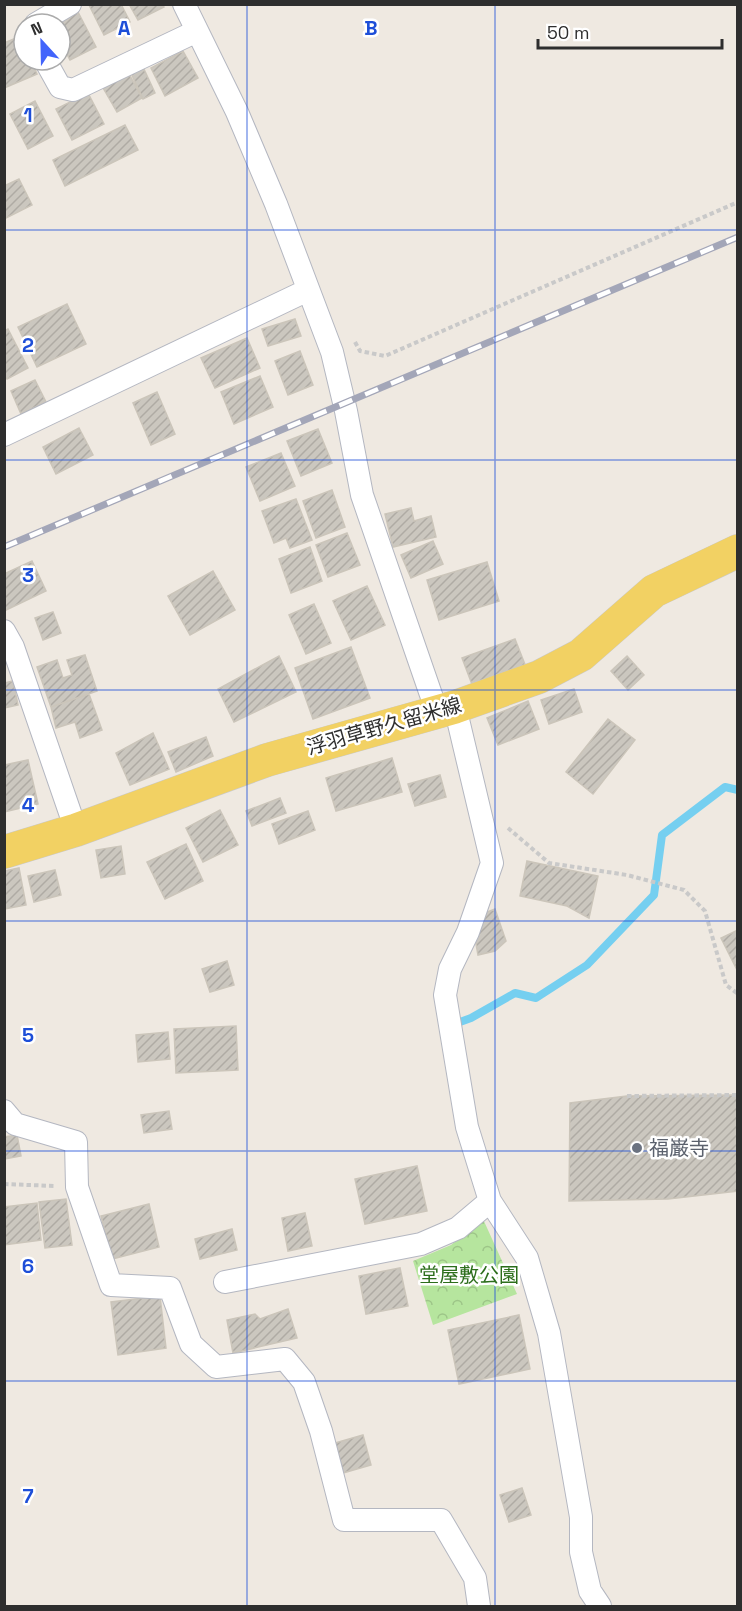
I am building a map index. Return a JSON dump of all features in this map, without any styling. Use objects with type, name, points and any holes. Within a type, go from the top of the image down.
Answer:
[{"type":"main road","name":"浮羽草野久留米線","points":[[4,852],[76,830],[267,760],[446,709],[539,677],[581,655],[654,591],[738,551]]},
{"type":"street","points":[[56,12],[70,4]]},
{"type":"street","points":[[184,4],[237,112],[276,204],[332,352],[362,495],[446,709],[478,802],[492,863],[468,932],[450,969],[446,995],[467,1127],[490,1201],[527,1258],[549,1333],[581,1517],[581,1552],[590,1591],[600,1606]]},
{"type":"street","points":[[52,72],[60,87],[73,90],[197,31]]},
{"type":"street","points":[[4,435],[308,290]]},
{"type":"street","points":[[4,631],[13,647],[76,830]]},
{"type":"street","points":[[4,1111],[15,1124],[76,1142],[77,1187],[111,1285],[170,1288],[191,1344],[216,1366],[285,1359],[304,1382],[321,1431],[344,1520],[441,1520],[475,1578],[479,1606]]},
{"type":"street","points":[[225,1282],[421,1244],[458,1228],[490,1201]]},
{"type":"path","points":[[351,332],[360,351],[385,356],[738,202]]},
{"type":"path","points":[[478,802],[549,863],[627,875],[684,890],[705,911],[726,985],[738,994]]},
{"type":"path","points":[[627,1096],[738,1095]]},
{"type":"path","points":[[4,1184],[77,1187]]},
{"type":"green space","name":"堂屋敷公園","points":[[483,1219],[517,1294],[433,1325],[413,1261],[451,1245]]},
{"type":"building","points":[[121,4],[130,22],[104,35],[89,5]]},
{"type":"building","points":[[129,4],[162,4],[164,7],[138,20]]},
{"type":"building","points":[[78,12],[96,47],[72,59],[72,15]]},
{"type":"building","points":[[12,40],[12,72],[36,72],[37,74],[4,88],[4,43]]},
{"type":"building","points":[[183,51],[198,78],[165,96],[151,68]]},
{"type":"building","points":[[143,67],[155,93],[143,99],[131,73]]},
{"type":"building","points":[[128,72],[142,98],[117,112],[102,86]]},
{"type":"building","points":[[88,93],[104,124],[72,140],[56,109]]},
{"type":"building","points":[[35,101],[53,136],[28,149],[10,114]]},
{"type":"building","points":[[125,125],[138,150],[65,186],[53,160]]},
{"type":"building","points":[[19,179],[32,205],[4,219],[4,186]]},
{"type":"building","points":[[67,304],[86,344],[37,367],[18,327]]},
{"type":"building","points":[[295,319],[301,336],[268,346],[262,329]]},
{"type":"building","points":[[8,329],[28,368],[7,379],[4,375],[4,331]]},
{"type":"building","points":[[247,338],[260,368],[215,388],[201,358]]},
{"type":"building","points":[[300,351],[313,385],[288,395],[275,361]]},
{"type":"building","points":[[260,376],[273,407],[234,424],[221,392]]},
{"type":"building","points":[[35,380],[46,402],[21,414],[11,391]]},
{"type":"building","points":[[157,392],[175,434],[151,445],[133,403]]},
{"type":"building","points":[[79,428],[93,455],[56,474],[43,447]]},
{"type":"building","points":[[318,429],[332,463],[301,476],[287,441]]},
{"type":"building","points":[[281,453],[295,486],[260,501],[246,467]]},
{"type":"building","points":[[332,490],[345,527],[316,538],[303,501]]},
{"type":"building","points":[[296,499],[312,540],[290,548],[286,538],[274,543],[262,511]]},
{"type":"building","points":[[411,508],[414,521],[431,516],[436,537],[393,547],[385,514]]},
{"type":"building","points":[[347,533],[360,565],[328,577],[316,545]]},
{"type":"building","points":[[433,541],[443,564],[411,578],[401,555]]},
{"type":"building","points":[[310,547],[322,581],[291,593],[279,559]]},
{"type":"building","points":[[32,561],[46,591],[4,611],[4,574]]},
{"type":"building","points":[[487,562],[499,601],[439,620],[427,580]]},
{"type":"building","points":[[213,571],[235,610],[190,635],[168,596]]},
{"type":"building","points":[[367,586],[385,625],[351,640],[333,601]]},
{"type":"building","points":[[314,604],[331,643],[306,654],[289,615]]},
{"type":"building","points":[[53,612],[61,633],[43,640],[35,618]]},
{"type":"building","points":[[515,639],[526,667],[473,687],[462,658]]},
{"type":"building","points":[[351,647],[370,698],[313,719],[295,668]]},
{"type":"building","points":[[85,655],[97,691],[51,707],[37,667],[57,660],[63,678],[72,675],[67,660]]},
{"type":"building","points":[[279,656],[296,692],[234,722],[218,689]]},
{"type":"building","points":[[627,656],[644,675],[628,690],[611,671]]},
{"type":"building","points":[[13,681],[18,705],[4,708],[4,683]]},
{"type":"building","points":[[574,689],[582,712],[549,724],[541,700]]},
{"type":"building","points":[[89,694],[102,730],[80,738],[75,722],[56,728],[51,707]]},
{"type":"building","points":[[528,701],[539,729],[498,745],[487,718]]},
{"type":"building","points":[[608,719],[635,740],[593,794],[566,772]]},
{"type":"building","points":[[153,733],[169,769],[130,785],[116,753]]},
{"type":"building","points":[[206,737],[213,756],[176,772],[168,752]]},
{"type":"building","points":[[392,758],[402,792],[336,811],[326,778]]},
{"type":"building","points":[[28,760],[38,804],[4,812],[4,765]]},
{"type":"building","points":[[440,775],[446,797],[415,806],[408,784]]},
{"type":"building","points":[[280,798],[286,813],[252,826],[246,811]]},
{"type":"building","points":[[220,810],[238,845],[203,862],[186,828]]},
{"type":"building","points":[[308,811],[315,830],[279,844],[272,824]]},
{"type":"building","points":[[186,844],[203,881],[165,899],[147,862]]},
{"type":"building","points":[[121,846],[125,874],[101,878],[96,850]]},
{"type":"building","points":[[527,861],[598,876],[589,918],[567,906],[520,896]]},
{"type":"building","points":[[19,868],[26,905],[4,909],[4,871]]},
{"type":"building","points":[[55,870],[61,895],[34,902],[28,876]]},
{"type":"building","points":[[495,909],[506,941],[495,951],[478,955],[472,921]]},
{"type":"building","points":[[738,930],[738,972],[721,938]]},
{"type":"building","points":[[227,961],[234,985],[210,992],[202,969]]},
{"type":"building","points":[[236,1026],[238,1070],[176,1073],[174,1029]]},
{"type":"building","points":[[168,1032],[170,1059],[138,1062],[136,1035]]},
{"type":"building","name":"福巌寺","points":[[738,1095],[738,1191],[668,1199],[569,1201],[570,1103],[627,1096]]},
{"type":"building","points":[[169,1111],[172,1129],[144,1133],[141,1115]]},
{"type":"building","points":[[17,1135],[21,1156],[4,1159],[4,1137]]},
{"type":"building","points":[[417,1166],[427,1211],[365,1224],[355,1179]]},
{"type":"building","points":[[66,1199],[72,1245],[45,1248],[39,1202]]},
{"type":"building","points":[[37,1203],[41,1240],[4,1245],[4,1207]]},
{"type":"building","points":[[149,1204],[159,1247],[112,1259],[101,1216]]},
{"type":"building","points":[[305,1213],[312,1246],[288,1251],[282,1218]]},
{"type":"building","points":[[232,1229],[237,1250],[200,1259],[195,1239]]},
{"type":"building","points":[[400,1268],[408,1306],[366,1314],[359,1276]]},
{"type":"building","points":[[160,1296],[166,1348],[118,1355],[111,1302]]},
{"type":"building","points":[[288,1309],[297,1338],[233,1353],[227,1320],[255,1314],[260,1319]]},
{"type":"building","points":[[519,1315],[530,1369],[459,1384],[448,1330]]},
{"type":"building","points":[[363,1435],[371,1465],[343,1473],[335,1443]]},
{"type":"building","points":[[522,1488],[531,1515],[509,1522],[500,1495]]},
{"type":"waterway","points":[[460,1022],[515,993],[536,998],[587,965],[654,895],[662,835],[725,787],[738,790]]},
{"type":"railway","points":[[4,547],[738,237]]},
{"type":"place","name":"福巌寺","points":[[637,1148]]}]
